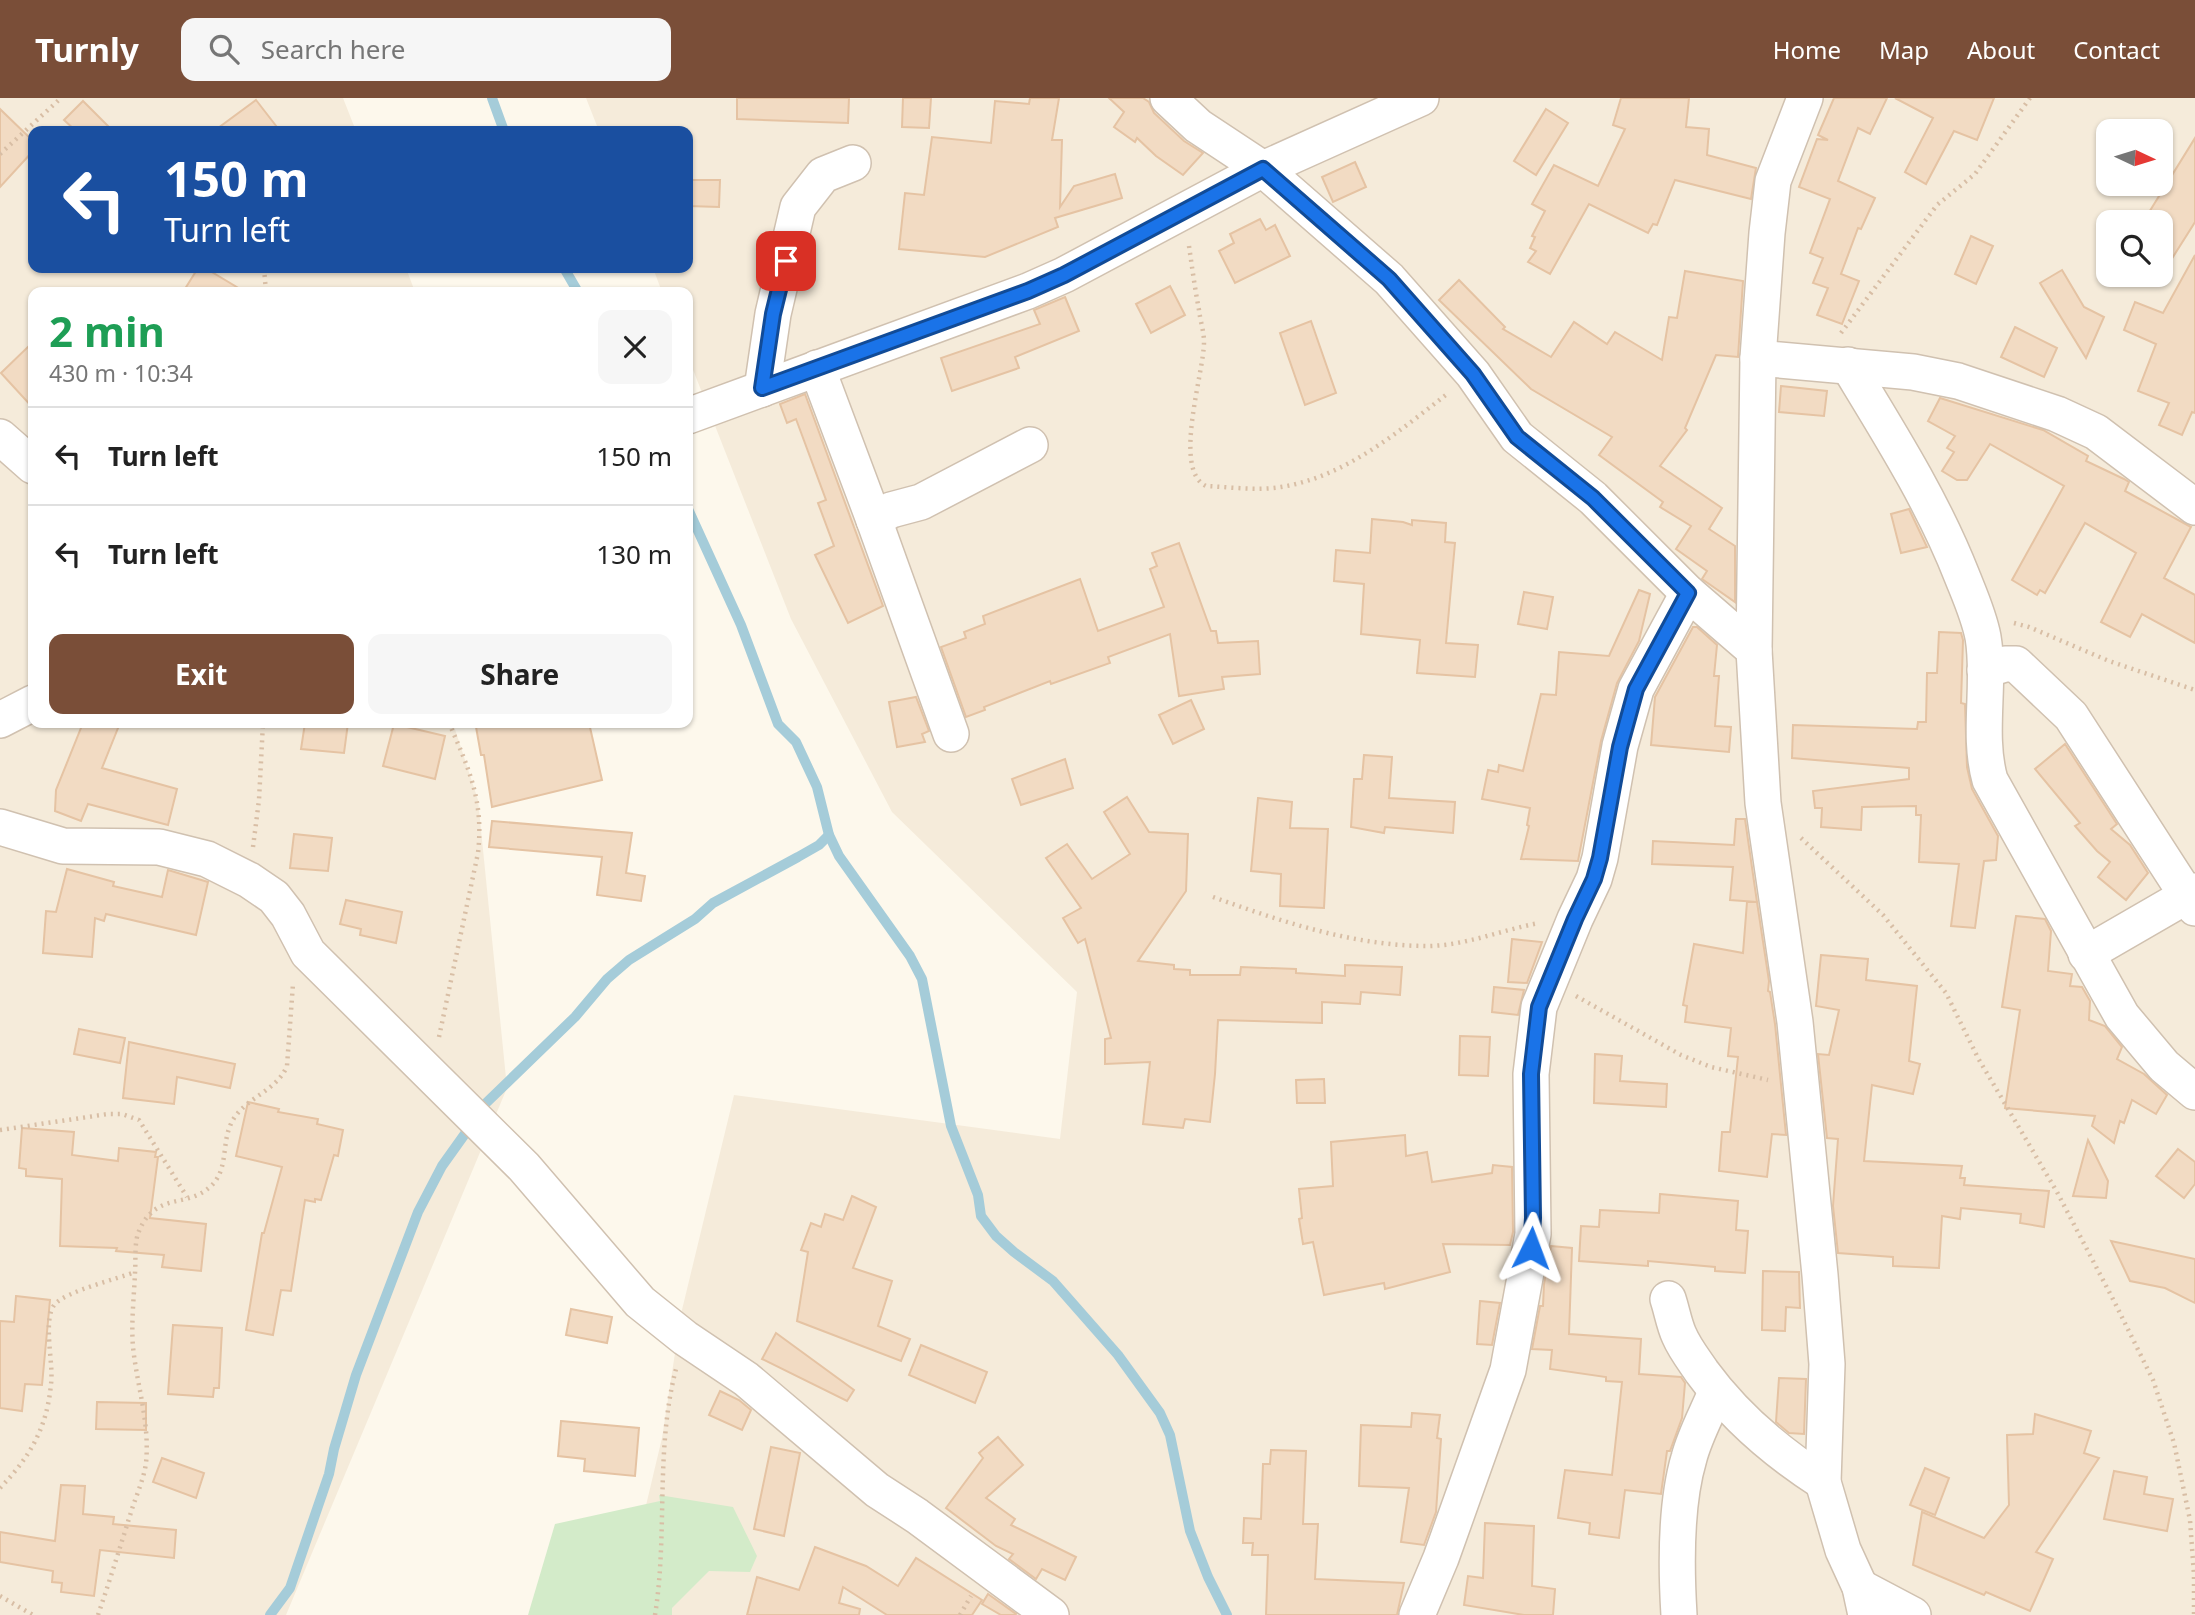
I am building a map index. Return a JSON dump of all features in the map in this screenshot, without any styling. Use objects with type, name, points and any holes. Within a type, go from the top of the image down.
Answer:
[{"type":"street","points":[[1168,98],[1198,126],[1263,169],[1389,279],[1473,374],[1517,437],[1593,498],[1688,593],[1754,650]]},
{"type":"street","points":[[693,414],[1028,291],[1064,275],[1263,169],[1421,98]]},
{"type":"street","points":[[1805,98],[1773,181],[1758,358],[1754,650],[1763,803],[1803,1089],[1827,1364],[1823,1482],[1843,1550],[1863,1601],[1913,1615]]},
{"type":"street","points":[[762,388],[773,314],[798,207],[823,175],[853,163]]},
{"type":"street","points":[[1758,358],[1913,372],[1958,381],[2057,414],[2096,432],[2195,507]]},
{"type":"street","points":[[1834,365],[1894,440],[1944,530],[1979,618],[1985,651],[1985,761],[1990,780],[2122,1016],[2164,1066],[2195,1093]]},
{"type":"street","points":[[817,368],[951,734]]},
{"type":"street","points":[[0,437],[28,462]]},
{"type":"street","points":[[874,520],[891,510],[921,502],[1030,445]]},
{"type":"street","points":[[1417,1615],[1441,1558],[1508,1370],[1533,1234],[1531,1074],[1539,1007],[1575,919],[1587,897],[1600,858],[1620,747],[1636,689],[1688,593]]},
{"type":"street","points":[[1985,670],[2016,664],[2065,708],[2192,898],[2086,954]]},
{"type":"street","points":[[0,720],[28,706]]},
{"type":"street","points":[[0,827],[63,846],[159,847],[207,859],[249,880],[274,897],[288,915],[308,953],[524,1167],[640,1302],[685,1338],[746,1380],[877,1490],[917,1516],[1051,1615]]},
{"type":"street","points":[[1668,1298],[1678,1334],[1687,1352],[1716,1392],[1763,1440],[1823,1482]]},
{"type":"street","points":[[1679,1615],[1676,1575],[1682,1490],[1689,1458],[1716,1392]]},
{"type":"path","points":[[30,126],[61,98]]},
{"type":"path","points":[[1834,365],[1870,293],[1937,205],[1975,174],[2030,98]]},
{"type":"path","points":[[0,154],[28,128]]},
{"type":"path","points":[[1183,211],[1204,340],[1190,436],[1194,475],[1199,483],[1206,486],[1280,488],[1317,477],[1384,442],[1473,374]]},
{"type":"path","points":[[1979,618],[2022,625],[2109,661],[2195,690]]},
{"type":"path","points":[[249,880],[259,800],[262,728]]},
{"type":"path","points":[[431,1077],[481,828],[473,777],[451,728]]},
{"type":"path","points":[[1763,803],[1883,915],[1946,993],[1978,1058],[2057,1192],[2153,1380],[2174,1443],[2190,1520],[2194,1615]]},
{"type":"path","points":[[1213,897],[1287,924],[1371,941],[1424,947],[1462,942],[1512,928],[1575,919]]},
{"type":"path","points":[[98,1615],[146,1465],[145,1415],[133,1337],[137,1234],[148,1214],[159,1205],[200,1195],[215,1182],[222,1166],[229,1126],[247,1103],[278,1082],[288,1066],[297,935]]},
{"type":"path","points":[[1549,980],[1681,1055],[1711,1067],[1803,1089]]},
{"type":"path","points":[[0,1130],[108,1114],[122,1114],[139,1120],[187,1198]]},
{"type":"path","points":[[0,1488],[22,1466],[48,1409],[52,1381],[50,1318],[53,1307],[65,1296],[135,1272]]},
{"type":"path","points":[[655,1615],[663,1519],[667,1414],[685,1338]]},
{"type":"path","points":[[0,1596],[33,1615]]},
{"type":"shaded area","points":[[0,98],[343,98],[354,126],[28,126],[28,273],[408,273],[413,287],[28,287],[28,728],[455,728],[478,800],[507,1088],[286,1615],[0,1615]]},
{"type":"shaded area","points":[[586,98],[2195,98],[2195,1615],[620,1615],[662,1438],[681,1314],[734,1095],[1060,1139],[1077,992],[892,812],[791,619],[693,370],[693,287],[660,287],[655,273],[693,273],[693,126],[597,126]]},
{"type":"green space","points":[[659,1495],[733,1507],[757,1556],[750,1572],[709,1571],[672,1608],[672,1615],[528,1615],[555,1524],[660,1501]]},
{"type":"building","points":[[737,98],[849,98],[848,123],[737,119]]},
{"type":"building","points":[[903,98],[931,98],[929,128],[902,127]]},
{"type":"building","points":[[1030,98],[1059,98],[1052,140],[1062,140],[1060,207],[1074,186],[1115,174],[1122,198],[1055,218],[1058,227],[985,257],[899,249],[905,193],[924,195],[932,137],[991,143],[995,101],[1029,104]]},
{"type":"building","points":[[1109,98],[1143,98],[1149,102],[1154,113],[1184,141],[1203,153],[1183,175],[1156,156],[1137,138],[1135,142],[1114,127],[1124,112]]},
{"type":"building","points":[[1621,98],[1689,98],[1686,127],[1709,129],[1707,155],[1756,168],[1751,199],[1675,180],[1657,225],[1653,224],[1648,233],[1589,204],[1550,274],[1528,262],[1536,251],[1530,248],[1535,237],[1532,236],[1545,211],[1532,204],[1554,165],[1598,186],[1625,129],[1613,125]]},
{"type":"building","points":[[1834,98],[1887,98],[1870,134],[1858,128],[1838,181],[1875,198],[1861,229],[1858,228],[1841,274],[1859,281],[1842,324],[1817,315],[1828,288],[1813,283],[1823,258],[1810,253],[1830,199],[1799,187],[1817,139],[1828,140],[1818,135]]},
{"type":"building","points":[[1895,98],[1994,98],[1977,140],[1954,131],[1926,184],[1905,172],[1933,118]]},
{"type":"building","points":[[256,100],[276,126],[221,126]]},
{"type":"building","points":[[83,101],[108,126],[71,126],[64,120]]},
{"type":"building","points":[[0,109],[28,136],[28,156],[0,187]]},
{"type":"building","points":[[1546,109],[1568,123],[1536,175],[1514,161]]},
{"type":"building","points":[[2195,138],[2195,222],[2173,257],[2173,210],[2150,210],[2159,196],[2174,196],[2174,172]]},
{"type":"building","points":[[1355,162],[1366,187],[1333,202],[1322,177]]},
{"type":"building","points":[[693,180],[720,180],[719,207],[693,206]]},
{"type":"building","points":[[1260,219],[1266,230],[1275,225],[1290,256],[1235,283],[1219,251],[1234,243],[1230,234]]},
{"type":"building","points":[[1971,236],[1993,246],[1976,284],[1955,274]]},
{"type":"building","points":[[2195,255],[2195,413],[2192,412],[2182,435],[2159,425],[2169,403],[2138,391],[2156,344],[2124,330],[2135,302],[2163,313]]},
{"type":"building","points":[[2062,270],[2084,307],[2104,317],[2086,358],[2040,283]]},
{"type":"building","points":[[1685,271],[1743,281],[1738,357],[1716,355],[1685,428],[1687,430],[1660,466],[1722,508],[1709,529],[1735,546],[1735,602],[1702,579],[1707,571],[1676,549],[1691,526],[1660,507],[1663,502],[1599,455],[1612,437],[1531,389],[1439,300],[1459,280],[1505,327],[1503,329],[1551,357],[1574,322],[1607,344],[1615,332],[1662,360],[1669,317],[1677,318]]},
{"type":"building","points":[[195,273],[213,273],[237,287],[186,287]]},
{"type":"building","points":[[1170,286],[1185,315],[1151,333],[1136,304]]},
{"type":"building","points":[[1065,297],[1079,331],[1015,357],[1019,368],[952,391],[941,358],[1040,324],[1034,310]]},
{"type":"building","points":[[1311,321],[1336,393],[1305,405],[1280,333]]},
{"type":"building","points":[[2015,327],[2057,348],[2044,377],[2001,357]]},
{"type":"building","points":[[28,347],[28,403],[1,373]]},
{"type":"building","points":[[1781,386],[1827,391],[1824,416],[1779,412]]},
{"type":"building","points":[[805,394],[883,606],[848,623],[815,555],[834,546],[818,503],[826,500],[796,419],[787,423],[780,404]]},
{"type":"building","points":[[1940,398],[2043,430],[2088,456],[2086,461],[2129,482],[2125,491],[2191,527],[2164,578],[2195,595],[2195,643],[2142,614],[2130,637],[2101,622],[2136,553],[2085,523],[2045,593],[2040,590],[2037,595],[2012,580],[2064,486],[1990,444],[1967,480],[1957,480],[1942,471],[1954,452],[1947,448],[1955,436],[1928,421]]},
{"type":"building","points":[[1909,509],[1927,547],[1901,553],[1891,514]]},
{"type":"building","points":[[1372,519],[1412,525],[1412,520],[1446,523],[1445,542],[1455,543],[1446,643],[1478,645],[1475,677],[1417,673],[1420,640],[1361,634],[1364,584],[1334,581],[1336,550],[1370,553]]},
{"type":"building","points":[[1179,543],[1211,631],[1216,631],[1218,643],[1258,641],[1260,674],[1222,677],[1224,689],[1179,696],[1170,634],[1108,657],[1110,663],[1051,684],[1050,681],[984,707],[985,710],[966,717],[941,647],[966,638],[964,632],[985,624],[983,616],[1080,579],[1098,631],[1164,607],[1150,569],[1157,566],[1152,553]]},
{"type":"building","points":[[1639,590],[1650,594],[1639,641],[1617,683],[1601,741],[1578,861],[1521,859],[1529,826],[1530,808],[1482,799],[1488,770],[1498,772],[1499,765],[1523,771],[1541,694],[1556,695],[1559,652],[1609,656]]},
{"type":"building","points":[[1524,592],[1553,597],[1547,629],[1518,624]]},
{"type":"building","points":[[1693,627],[1697,627],[1717,645],[1714,676],[1719,676],[1715,726],[1731,727],[1729,752],[1651,745],[1655,697]]},
{"type":"building","points":[[1939,632],[1961,633],[1961,703],[1965,704],[1967,767],[1972,789],[1998,836],[1996,860],[1984,861],[1975,928],[1951,926],[1959,864],[1919,862],[1921,815],[1916,815],[1916,806],[1862,807],[1861,830],[1821,827],[1822,808],[1815,808],[1813,791],[1909,779],[1909,768],[1792,758],[1793,725],[1917,729],[1918,722],[1926,722],[1927,673],[1937,673]]},
{"type":"building","points":[[916,697],[929,731],[922,734],[925,742],[897,747],[889,702]]},
{"type":"building","points":[[1191,700],[1204,729],[1173,744],[1159,715]]},
{"type":"building","points":[[81,728],[118,728],[102,768],[177,789],[168,825],[88,804],[81,821],[55,811],[56,790]]},
{"type":"building","points":[[304,728],[347,728],[344,753],[301,749]]},
{"type":"building","points":[[393,728],[411,728],[445,736],[435,779],[383,766]]},
{"type":"building","points":[[476,728],[590,728],[602,780],[492,807],[484,755],[481,755]]},
{"type":"building","points":[[2065,744],[2117,824],[2111,829],[2130,845],[2148,873],[2126,900],[2098,877],[2110,862],[2075,826],[2080,823],[2035,769]]},
{"type":"building","points":[[1364,755],[1392,757],[1389,798],[1455,802],[1453,833],[1385,827],[1384,833],[1351,827],[1354,779],[1362,779]]},
{"type":"building","points":[[1065,759],[1073,788],[1021,805],[1012,779]]},
{"type":"building","points":[[1127,797],[1149,832],[1188,834],[1186,891],[1138,961],[1174,965],[1174,969],[1190,970],[1190,975],[1240,975],[1241,967],[1296,969],[1296,973],[1345,976],[1345,965],[1402,967],[1400,995],[1361,992],[1360,1004],[1322,1002],[1322,1023],[1218,1020],[1210,1122],[1185,1119],[1183,1128],[1143,1124],[1150,1062],[1105,1064],[1105,1039],[1111,1038],[1085,939],[1078,943],[1063,918],[1081,908],[1046,858],[1067,844],[1092,879],[1130,854],[1104,812]]},
{"type":"building","points":[[1258,798],[1292,802],[1290,828],[1328,829],[1324,908],[1280,906],[1281,874],[1251,871]]},
{"type":"building","points":[[1736,819],[1745,819],[1757,902],[1730,900],[1733,867],[1652,864],[1653,841],[1734,845]]},
{"type":"building","points":[[492,821],[632,833],[626,873],[645,876],[641,901],[597,895],[602,857],[489,847]]},
{"type":"building","points":[[294,834],[332,838],[328,871],[290,868]]},
{"type":"building","points":[[67,869],[114,882],[113,886],[162,897],[168,870],[208,882],[196,935],[106,914],[104,921],[95,918],[92,957],[43,953],[46,911],[56,912]]},
{"type":"building","points":[[346,900],[402,912],[396,943],[360,935],[361,929],[340,924]]},
{"type":"building","points":[[1747,902],[1757,902],[1769,981],[1768,991],[1775,1024],[1786,1135],[1772,1134],[1767,1177],[1719,1171],[1722,1132],[1730,1132],[1738,1057],[1728,1056],[1731,1028],[1685,1022],[1687,1006],[1683,1005],[1694,944],[1743,953]]},
{"type":"building","points":[[2016,916],[2045,919],[2051,931],[2048,971],[2072,974],[2070,986],[2082,987],[2090,1001],[2089,1020],[2105,1026],[2122,1047],[2117,1059],[2144,1074],[2167,1095],[2156,1114],[2132,1100],[2124,1123],[2120,1121],[2114,1143],[2092,1126],[2095,1116],[2005,1108],[2020,1010],[2002,1007]]},
{"type":"building","points":[[1512,939],[1542,942],[1527,983],[1508,982]]},
{"type":"building","points":[[1821,955],[1868,959],[1866,980],[1917,986],[1909,1061],[1920,1064],[1913,1094],[1872,1085],[1864,1161],[1962,1166],[1960,1178],[1965,1178],[1964,1185],[2049,1191],[2044,1227],[2020,1223],[2021,1214],[1961,1208],[1960,1219],[1942,1216],[1939,1268],[1893,1266],[1893,1257],[1838,1253],[1833,1206],[1838,1139],[1827,1138],[1818,1054],[1829,1055],[1839,1010],[1816,1006]]},
{"type":"building","points":[[1494,987],[1524,990],[1518,1015],[1492,1012]]},
{"type":"building","points":[[79,1029],[125,1038],[120,1063],[74,1054]]},
{"type":"building","points":[[1460,1036],[1490,1037],[1488,1076],[1459,1075]]},
{"type":"building","points":[[129,1042],[235,1064],[230,1088],[177,1077],[174,1104],[123,1098]]},
{"type":"building","points":[[1595,1054],[1622,1056],[1620,1081],[1667,1084],[1666,1107],[1594,1103]]},
{"type":"building","points":[[1324,1079],[1325,1103],[1297,1103],[1296,1080]]},
{"type":"building","points":[[248,1102],[279,1109],[278,1112],[318,1119],[317,1124],[343,1130],[338,1156],[334,1155],[321,1200],[305,1200],[291,1291],[281,1290],[273,1335],[246,1330],[262,1233],[282,1167],[236,1156]]},
{"type":"building","points":[[22,1128],[74,1132],[72,1155],[118,1161],[119,1148],[156,1152],[155,1157],[158,1157],[150,1218],[206,1224],[201,1271],[162,1267],[164,1255],[116,1251],[117,1248],[60,1246],[62,1179],[26,1176],[26,1169],[19,1168]]},
{"type":"building","points":[[1405,1135],[1406,1156],[1427,1152],[1432,1182],[1492,1173],[1493,1165],[1512,1167],[1513,1232],[1510,1245],[1443,1244],[1450,1272],[1385,1289],[1384,1283],[1324,1295],[1313,1242],[1303,1244],[1299,1219],[1302,1218],[1299,1189],[1333,1186],[1331,1142]]},
{"type":"building","points":[[2088,1140],[2108,1181],[2106,1198],[2073,1196]]},
{"type":"building","points":[[2178,1149],[2195,1162],[2195,1184],[2184,1198],[2156,1176]]},
{"type":"building","points":[[1660,1194],[1738,1201],[1736,1230],[1748,1231],[1745,1273],[1715,1271],[1715,1267],[1648,1261],[1648,1266],[1579,1261],[1581,1226],[1599,1227],[1600,1210],[1659,1213]]},
{"type":"building","points":[[852,1196],[876,1207],[853,1268],[892,1281],[878,1326],[910,1339],[901,1361],[797,1321],[808,1252],[801,1250],[811,1223],[821,1227],[825,1214],[843,1220]]},
{"type":"building","points":[[2111,1241],[2195,1259],[2195,1303],[2165,1288],[2130,1281]]},
{"type":"building","points":[[1551,1246],[1572,1248],[1569,1334],[1641,1339],[1639,1374],[1681,1377],[1685,1383],[1682,1418],[1670,1451],[1667,1451],[1661,1494],[1625,1490],[1619,1538],[1589,1534],[1590,1523],[1558,1518],[1565,1470],[1612,1475],[1622,1382],[1550,1369],[1552,1350],[1532,1349],[1540,1306],[1543,1306]]},
{"type":"building","points":[[1763,1271],[1799,1272],[1800,1308],[1786,1307],[1785,1331],[1762,1330]]},
{"type":"building","points":[[16,1296],[50,1300],[42,1385],[25,1384],[22,1411],[0,1408],[0,1321],[14,1322]]},
{"type":"building","points":[[1480,1301],[1500,1303],[1492,1345],[1477,1344]]},
{"type":"building","points":[[571,1309],[612,1317],[607,1343],[566,1335]]},
{"type":"building","points":[[173,1325],[222,1328],[219,1388],[214,1388],[213,1397],[168,1394]]},
{"type":"building","points":[[776,1333],[854,1390],[847,1401],[762,1359]]},
{"type":"building","points":[[921,1345],[987,1372],[975,1403],[909,1375]]},
{"type":"building","points":[[1779,1378],[1806,1379],[1804,1434],[1789,1433],[1776,1422]]},
{"type":"building","points":[[720,1391],[739,1400],[751,1410],[742,1430],[709,1415]]},
{"type":"building","points":[[97,1402],[146,1403],[146,1430],[96,1429]]},
{"type":"building","points":[[1412,1413],[1440,1415],[1436,1512],[1424,1545],[1401,1542],[1409,1488],[1359,1486],[1361,1425],[1411,1427]]},
{"type":"building","points":[[2035,1414],[2091,1431],[2084,1453],[2099,1458],[2036,1552],[2053,1559],[2030,1611],[1913,1565],[1922,1512],[1984,1538],[2009,1505],[2007,1435],[2033,1434]]},
{"type":"building","points":[[561,1421],[639,1428],[635,1476],[584,1471],[585,1459],[558,1456]]},
{"type":"building","points":[[998,1437],[1023,1465],[986,1498],[1015,1519],[1011,1525],[1076,1557],[1065,1580],[1042,1569],[1036,1579],[1009,1559],[1013,1554],[996,1546],[946,1508],[983,1458],[979,1453]]},
{"type":"building","points":[[771,1447],[800,1453],[784,1536],[754,1529]]},
{"type":"building","points":[[1271,1450],[1306,1451],[1303,1524],[1318,1524],[1315,1579],[1404,1583],[1397,1615],[1266,1615],[1268,1555],[1252,1555],[1253,1543],[1243,1543],[1244,1518],[1261,1519],[1263,1464],[1270,1464]]},
{"type":"building","points":[[162,1458],[204,1473],[196,1498],[153,1482]]},
{"type":"building","points":[[1925,1468],[1949,1478],[1935,1515],[1910,1505]]},
{"type":"building","points":[[2114,1471],[2147,1477],[2144,1494],[2173,1499],[2167,1531],[2104,1519]]},
{"type":"building","points":[[61,1485],[85,1486],[83,1514],[114,1517],[113,1524],[176,1530],[174,1558],[100,1550],[94,1596],[61,1592],[62,1583],[52,1582],[53,1571],[0,1562],[0,1532],[55,1541]]},
{"type":"building","points":[[1485,1523],[1534,1526],[1532,1586],[1555,1589],[1553,1615],[1524,1615],[1464,1605],[1468,1576],[1483,1578]]},
{"type":"building","points":[[815,1547],[866,1566],[898,1586],[916,1558],[982,1600],[972,1615],[887,1615],[843,1587],[839,1603],[860,1609],[859,1615],[747,1615],[757,1577],[799,1590]]},
{"type":"building","points":[[988,1594],[1016,1614],[1001,1615],[982,1604]]},
{"type":"waterway","points":[[492,98],[502,126]]},
{"type":"waterway","points":[[567,273],[575,287]]},
{"type":"waterway","points":[[693,520],[741,625],[778,724],[796,742],[817,787],[829,835],[839,856],[910,956],[922,979],[951,1126],[978,1195],[981,1216],[996,1236],[1053,1281],[1118,1355],[1160,1413],[1170,1435],[1190,1531],[1227,1615]]},
{"type":"waterway","points":[[485,1104],[575,1017],[607,979],[629,960],[695,919],[713,903],[819,845],[829,835]]},
{"type":"waterway","points":[[270,1615],[290,1588],[329,1474],[356,1375],[418,1212],[442,1166],[472,1124]]},
{"type":"route","points":[[786,261],[773,314],[762,388],[1028,291],[1064,275],[1263,169],[1389,279],[1473,374],[1517,437],[1593,498],[1688,593],[1636,689],[1620,747],[1594,879],[1539,1007],[1531,1074],[1531,1248]]}]
